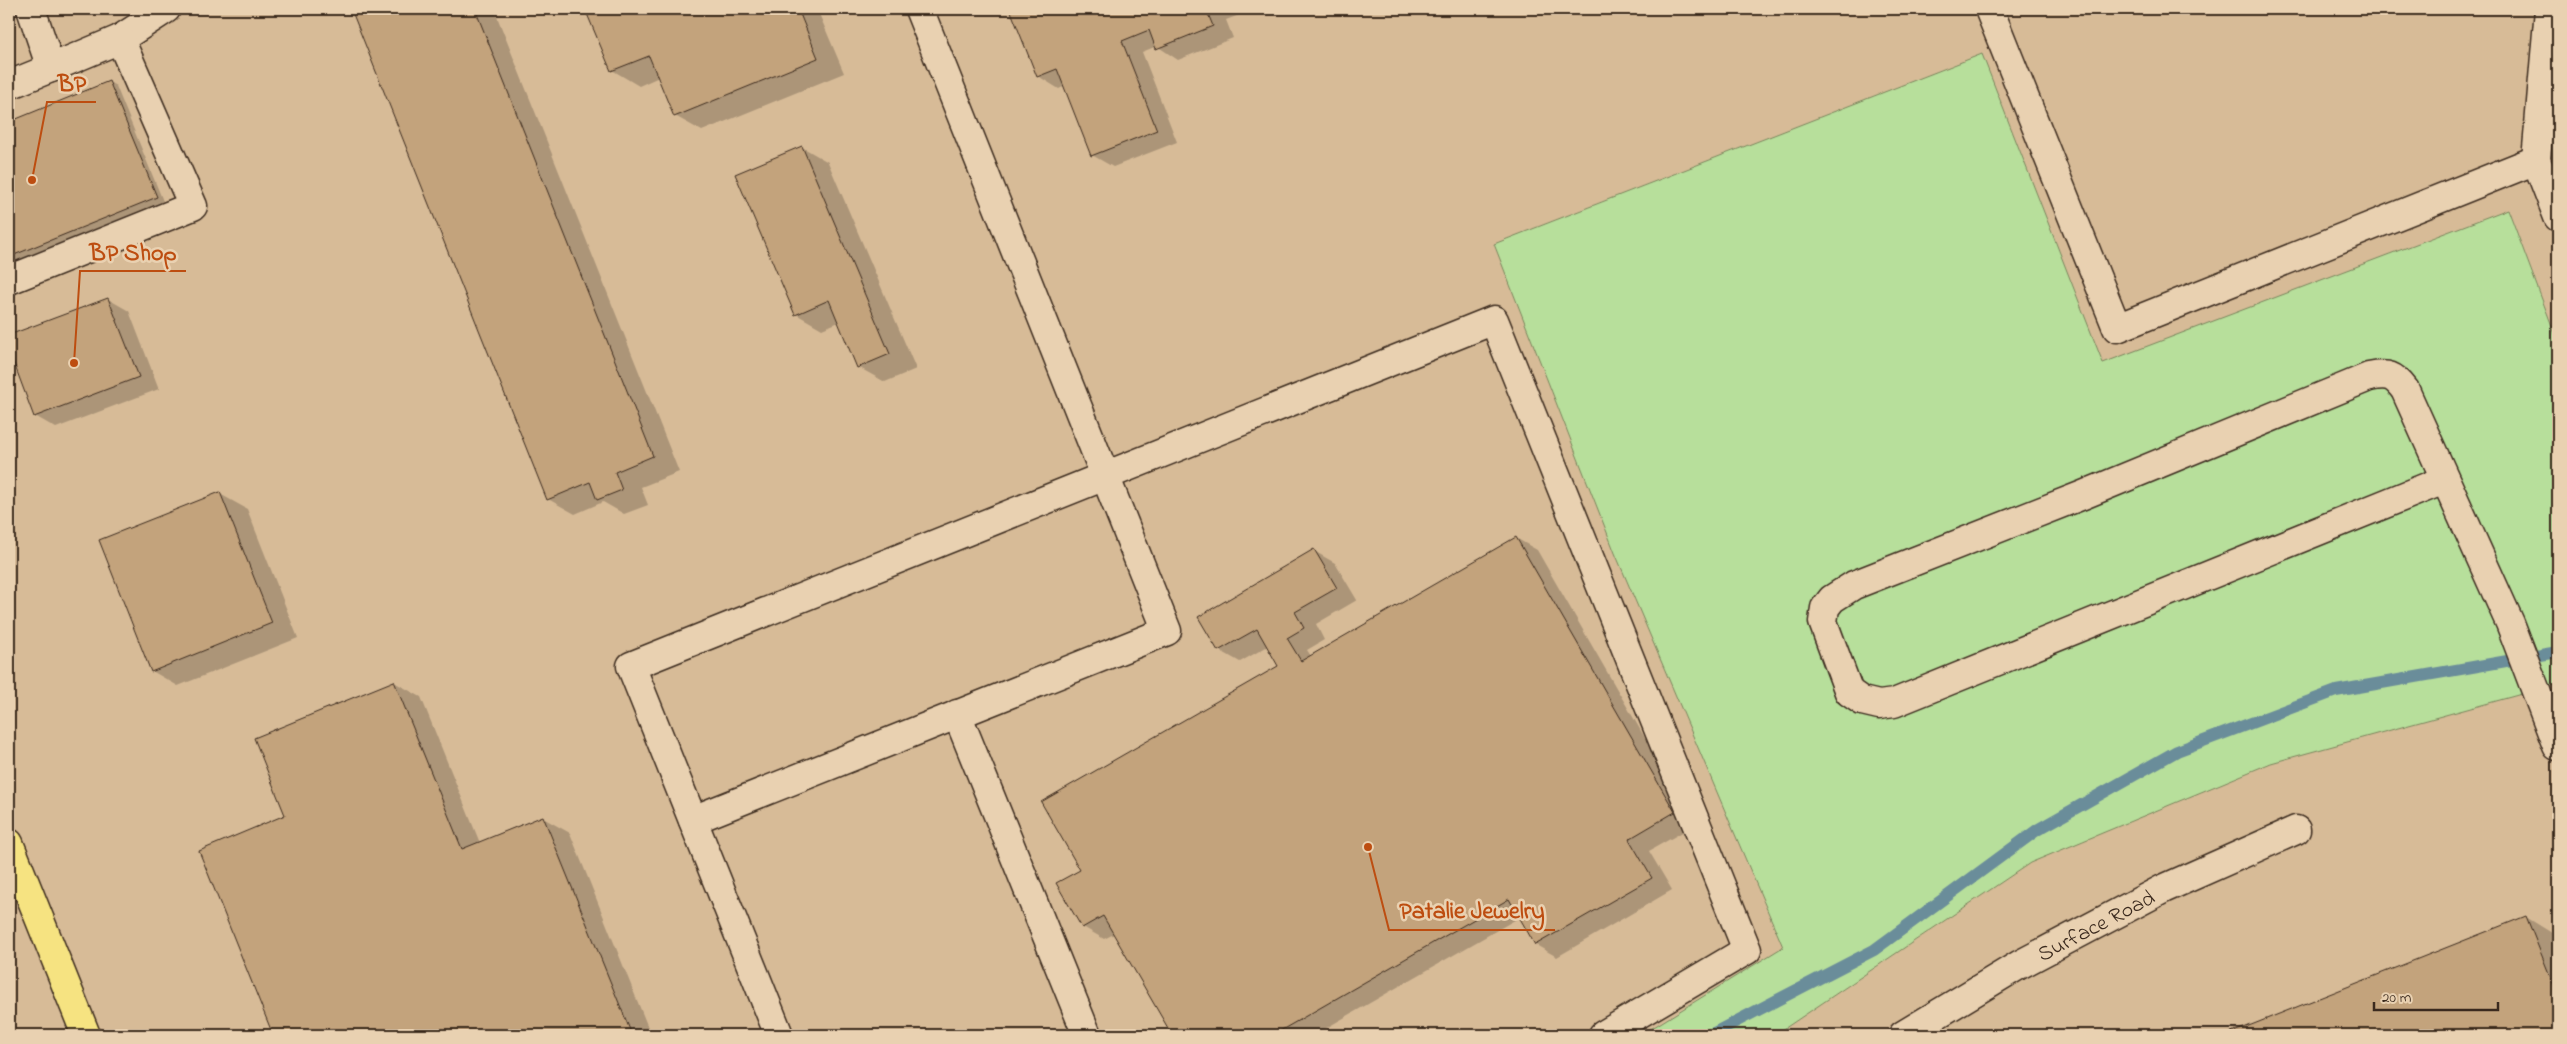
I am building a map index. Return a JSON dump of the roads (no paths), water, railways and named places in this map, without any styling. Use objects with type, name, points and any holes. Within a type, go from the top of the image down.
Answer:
[{"type":"main road","points":[[9,843],[86,1035]]},
{"type":"street","points":[[31,9],[51,68]]},
{"type":"street","points":[[9,85],[120,39],[166,9]]},
{"type":"street","points":[[693,820],[1167,631],[919,9]]},
{"type":"street","points":[[1989,9],[2117,328],[2536,160]]},
{"type":"street","points":[[2549,9],[2536,160],[2558,217]]},
{"type":"street","points":[[9,280],[194,206],[120,39]]},
{"type":"street","points":[[780,1035],[631,666],[1494,320],[1747,950],[1603,1035]]},
{"type":"street","points":[[2444,480],[1894,703],[1879,705],[1862,701],[1849,692],[1823,622],[1826,608],[1832,599],[1854,585],[2083,495],[2369,377],[2385,374],[2396,378],[2405,390],[2510,623],[2557,746]]},
{"type":"street","points":[[957,714],[1087,1035]]},
{"type":"street","name":"Surface Road","points":[[1903,1035],[2019,965],[2163,889],[2296,830]]},
{"type":"waterway","points":[[1710,1035],[1874,950],[2037,830],[2177,751],[2336,691],[2558,652]]},
{"type":"place","name":"BP","points":[[32,180]]},
{"type":"place","name":"BP Shop","points":[[74,363]]},
{"type":"place","name":"Patalie Jewelry","points":[[1368,847]]}]
